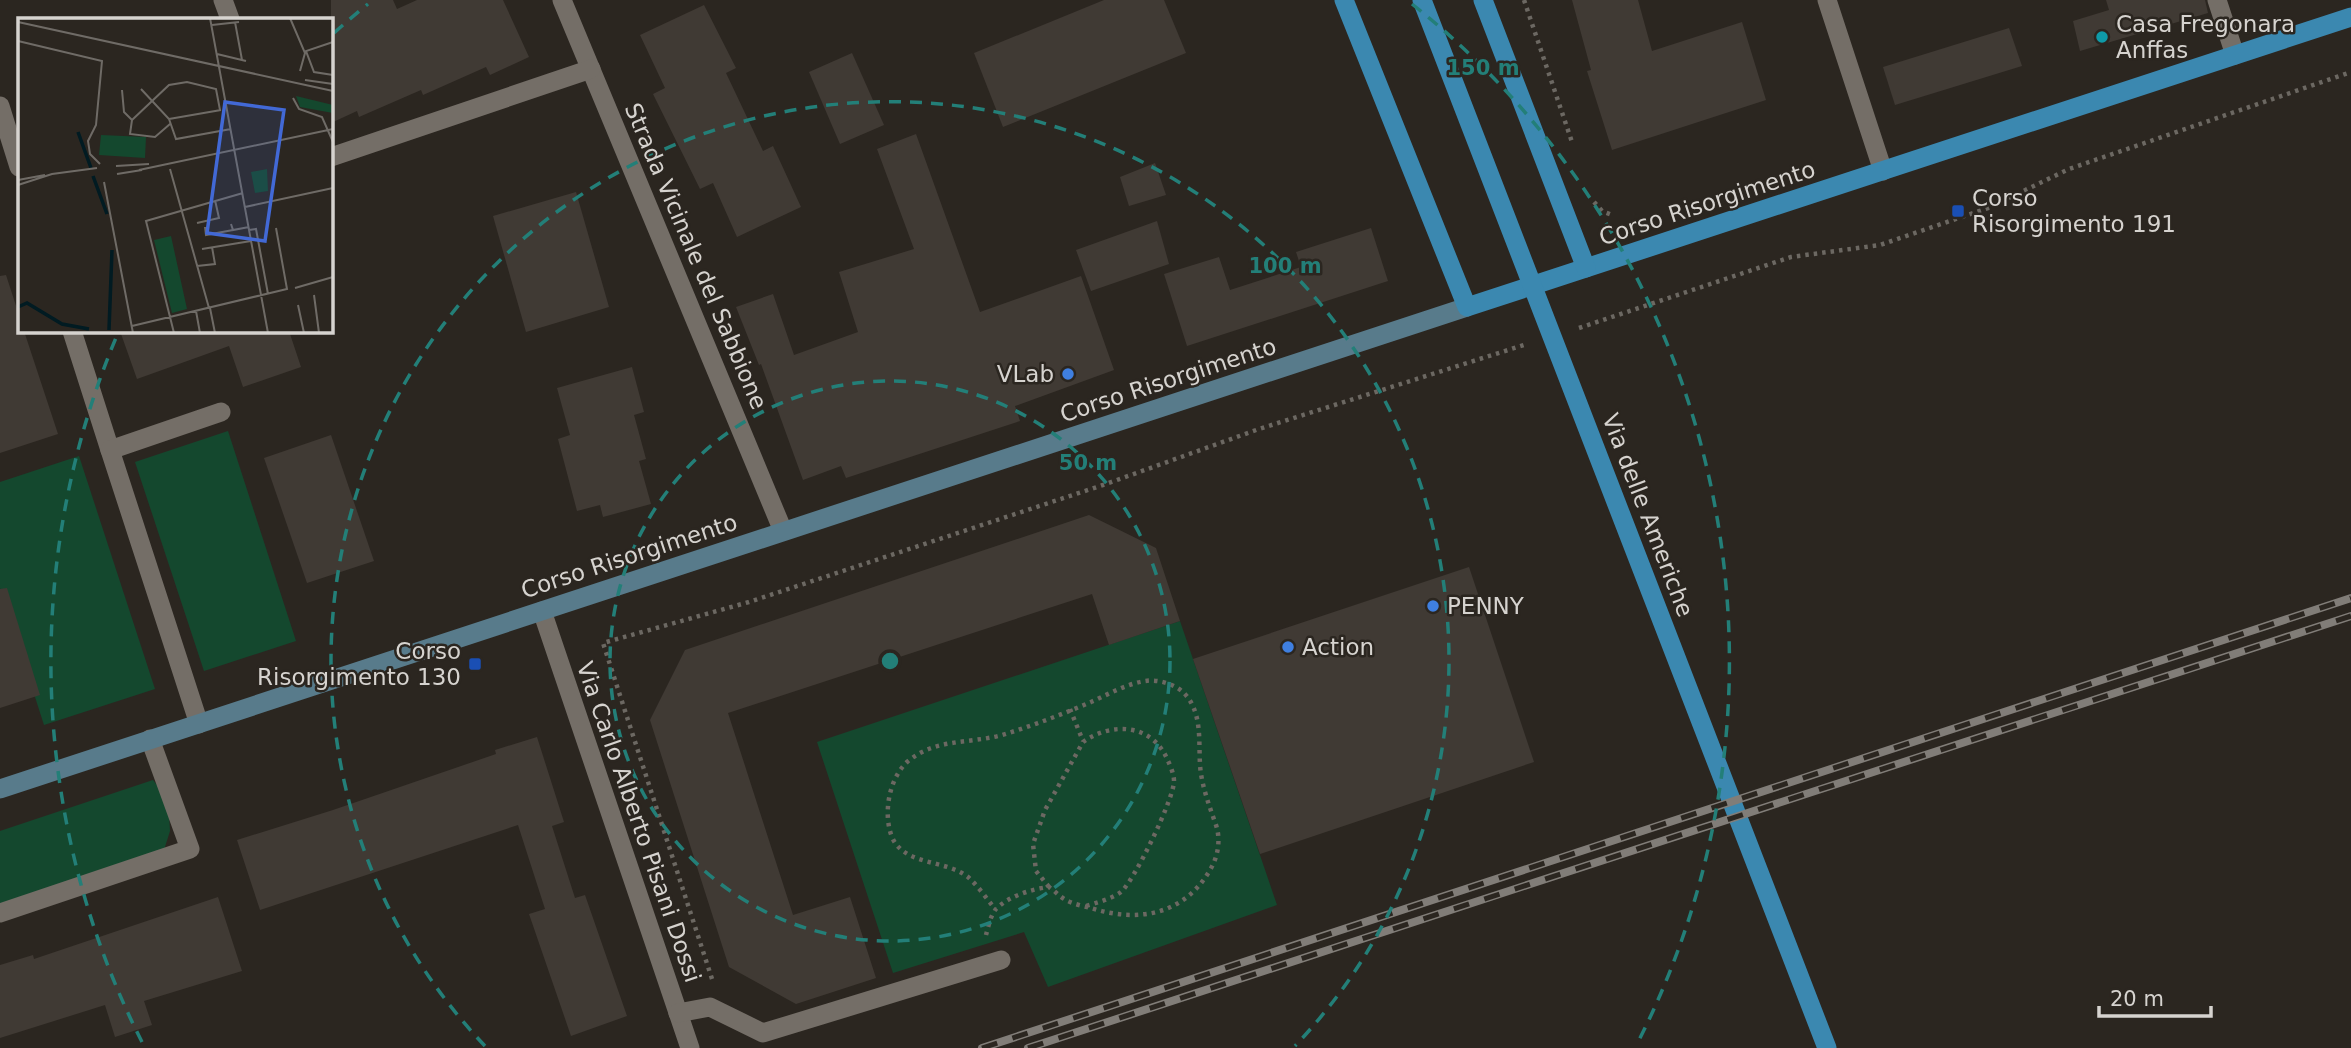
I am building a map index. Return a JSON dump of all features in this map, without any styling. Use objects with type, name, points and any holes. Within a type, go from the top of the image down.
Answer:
[{"type":"main road","points":[[1344,0],[1467,307]]},
{"type":"main road","name":"Via delle Americhe","points":[[1422,0],[1827,1048]]},
{"type":"main road","points":[[1483,0],[1586,268]]},
{"type":"main road","name":"Corso Risorgimento","points":[[0,789],[2351,17]]},
{"type":"street","points":[[223,0],[230,18]]},
{"type":"street","name":"Strada Vicinale del Sabbione","points":[[562,0],[783,531]]},
{"type":"street","points":[[1827,0],[1883,171]]},
{"type":"street","points":[[2217,0],[2235,55]]},
{"type":"street","points":[[332,157],[591,69]]},
{"type":"street","points":[[0,106],[18,164]]},
{"type":"street","points":[[72,332],[199,724]]},
{"type":"street","points":[[110,450],[221,412]]},
{"type":"street","name":"Via Carlo Alberto Pisani Dossi","points":[[542,611],[690,1048]]},
{"type":"street","points":[[0,914],[190,849],[150,739]]},
{"type":"street","points":[[678,1013],[710,1007],[763,1033],[1001,960]]},
{"type":"path","points":[[1524,0],[1574,149]]},
{"type":"path","points":[[1578,328],[1791,257],[1880,244],[1988,208],[2069,169],[2351,72]]},
{"type":"path","points":[[1592,201],[1602,211],[1612,215]]},
{"type":"path","points":[[713,979],[603,643],[749,602],[1103,485],[1259,429],[1529,344]]},
{"type":"path","points":[[995,909],[968,877],[951,867],[933,864],[897,847],[890,831],[891,789],[906,763],[923,751],[946,742],[1002,735],[1129,685],[1147,680],[1163,681],[1184,693],[1196,714],[1200,741],[1200,771],[1217,829],[1219,848],[1202,885],[1179,904],[1152,914],[1122,916],[1085,906],[1066,900],[1049,887],[1036,871],[1033,844],[1045,810],[1083,741],[1090,737],[1115,728],[1131,728],[1146,734],[1166,755],[1174,780],[1171,799],[1134,875],[1121,892],[1085,906]]},
{"type":"path","points":[[1070,709],[1083,741]]},
{"type":"path","points":[[978,967],[995,909],[1018,895],[1049,887]]},
{"type":"green space","points":[[228,431],[296,641],[204,671],[135,462]]},
{"type":"green space","points":[[79,456],[155,689],[44,725],[0,588],[0,482]]},
{"type":"green space","points":[[1180,621],[1277,905],[1048,987],[1024,932],[893,973],[817,742]]},
{"type":"green space","points":[[153,780],[168,799],[170,831],[164,850],[0,904],[0,831]]},
{"type":"building","points":[[331,0],[393,0],[397,9],[417,0],[503,0],[529,57],[490,75],[486,67],[423,95],[421,90],[359,117],[357,111],[332,123]]},
{"type":"building","points":[[1104,0],[1164,0],[1186,53],[1003,127],[974,53]]},
{"type":"building","points":[[1572,0],[1638,0],[1652,51],[1742,22],[1766,100],[1612,150],[1587,71],[1591,70]]},
{"type":"building","name":"Casa Fregonara Anffas","points":[[2106,0],[2205,0],[2208,13],[2080,51],[2073,21],[2109,10]]},
{"type":"building","points":[[704,5],[736,68],[726,73],[763,151],[773,146],[801,207],[737,237],[713,183],[700,189],[653,94],[665,88],[640,35]]},
{"type":"building","points":[[2009,28],[2022,66],[1895,105],[1883,67]]},
{"type":"building","points":[[852,53],[884,125],[840,144],[809,72]]},
{"type":"building","points":[[916,134],[980,312],[1081,276],[1114,370],[1015,406],[1020,421],[846,478],[841,466],[803,480],[761,364],[759,365],[736,307],[773,294],[794,355],[858,332],[839,272],[914,249],[877,149]]},
{"type":"building","points":[[1155,163],[1166,195],[1129,206],[1120,177]]},
{"type":"building","points":[[576,192],[609,307],[526,332],[493,216]]},
{"type":"building","points":[[1157,221],[1169,264],[1091,291],[1076,250]]},
{"type":"building","points":[[1371,228],[1388,281],[1187,346],[1164,274],[1219,257],[1230,290],[1301,267],[1296,252]]},
{"type":"building","points":[[6,275],[18,312],[18,332],[24,332],[58,434],[0,453],[0,276]]},
{"type":"building","points":[[120,332],[289,332],[301,367],[243,387],[229,346],[137,379]]},
{"type":"building","points":[[632,367],[644,412],[634,415],[646,459],[639,461],[651,504],[603,517],[600,505],[577,511],[558,439],[570,435],[557,388]]},
{"type":"building","points":[[331,435],[374,561],[307,583],[264,458]]},
{"type":"building","points":[[1089,515],[1156,548],[1180,621],[1109,645],[1092,594],[728,713],[793,915],[850,897],[876,978],[796,1004],[729,967],[650,720],[685,650]]},
{"type":"building","points":[[1469,567],[1534,762],[1260,854],[1193,659]]},
{"type":"building","points":[[7,588],[40,695],[0,708],[0,589]]},
{"type":"building","points":[[537,737],[564,822],[552,826],[575,898],[585,895],[627,1016],[571,1036],[529,914],[545,909],[518,825],[260,910],[237,840],[333,810],[496,754],[495,750]]},
{"type":"building","points":[[218,897],[242,971],[144,1001],[152,1025],[115,1037],[105,1005],[0,1038],[0,965],[33,955],[34,959]]},
{"type":"railway","points":[[982,1048],[2351,598]]},
{"type":"railway","points":[[1028,1048],[2351,616]]},
{"type":"place","name":"Casa Fregonara Anffas","points":[[2102,37]]},
{"type":"place","name":"Corso Risorgimento 191","points":[[1958,211]]},
{"type":"place","name":"VLab","points":[[1068,374]]},
{"type":"place","name":"PENNY","points":[[1433,606]]},
{"type":"place","name":"Action","points":[[1288,647]]},
{"type":"place","name":"Corso Risorgimento 130","points":[[475,664]]}]
